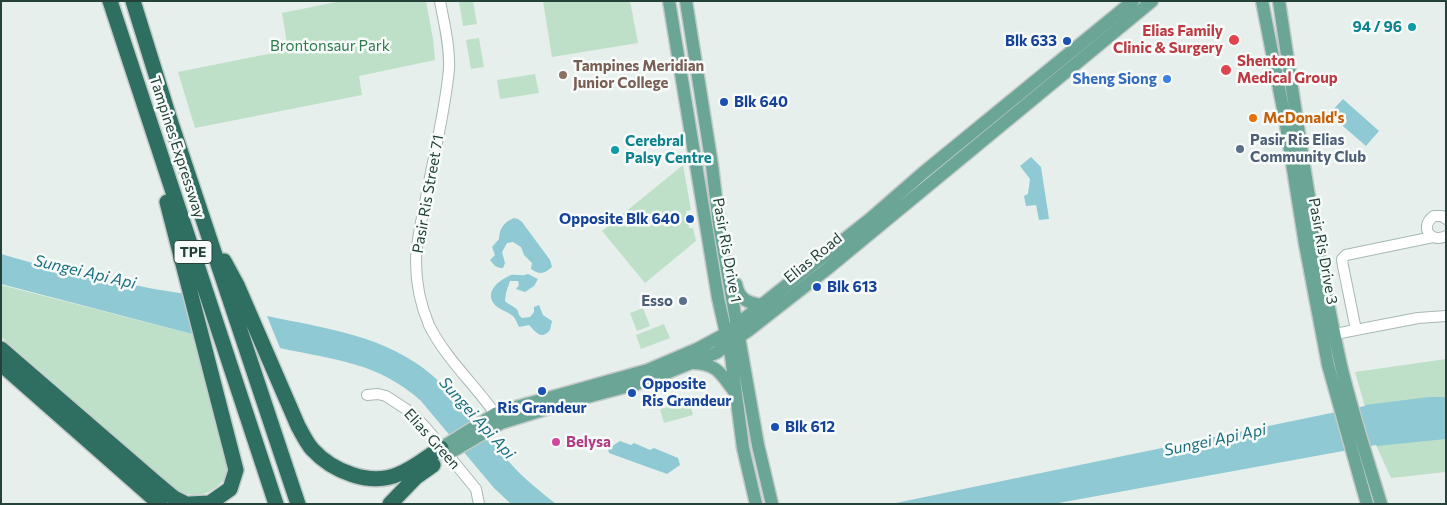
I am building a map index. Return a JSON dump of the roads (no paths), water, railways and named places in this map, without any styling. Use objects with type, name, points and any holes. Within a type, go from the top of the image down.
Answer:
[{"type":"highway","name":"Tampines Expressway","points":[[110,1],[276,504]]},
{"type":"highway","name":"Tampines Expressway","points":[[134,1],[205,226],[298,504]]},
{"type":"highway","points":[[1,349],[174,498],[188,504],[210,503],[230,489],[236,470],[135,76]]},
{"type":"highway","points":[[205,226],[237,285],[298,426],[310,447],[322,459],[339,470],[380,479],[398,475],[449,447]]},
{"type":"highway","points":[[1,364],[160,504]]},
{"type":"highway","points":[[390,504],[449,447]]},
{"type":"main road","name":"Pasir Ris Drive 1","points":[[669,1],[731,356],[734,392],[743,448],[756,504]]},
{"type":"main road","name":"Pasir Ris Drive 1","points":[[686,1],[724,253],[758,445],[772,504]]},
{"type":"main road","name":"Elias Road","points":[[739,331],[762,306],[1133,1]]},
{"type":"main road","name":"Elias Road","points":[[449,447],[493,422],[509,409],[648,370],[697,349],[727,339],[855,245],[1152,1]]},
{"type":"main road","name":"Pasir Ris Drive 3","points":[[1262,1],[1285,119],[1305,244],[1328,365],[1366,500]]},
{"type":"main road","name":"Pasir Ris Drive 3","points":[[1279,1],[1310,200],[1335,334],[1379,498]]},
{"type":"main road","points":[[724,253],[734,272],[738,292],[749,303],[762,306]]},
{"type":"main road","name":"Elias Road","points":[[493,422],[644,382],[716,353],[727,339]]},
{"type":"main road","points":[[691,363],[706,364],[714,368],[734,392]]},
{"type":"street","name":"Pasir Ris Street 71","points":[[440,1],[448,42],[449,67],[446,95],[422,215],[416,257],[418,281],[422,306],[430,326],[493,422]]},
{"type":"street","points":[[1434,238],[1427,229],[1428,221],[1434,216],[1446,219]]},
{"type":"street","points":[[1356,330],[1342,259],[1346,255],[1446,236]]},
{"type":"street","points":[[1335,334],[1418,318],[1446,316]]},
{"type":"street","name":"Elias Green","points":[[368,395],[378,394],[396,401],[449,447],[476,489],[479,504]]},
{"type":"water","points":[[1343,99],[1379,131],[1366,146],[1329,114]]},
{"type":"water","points":[[1031,157],[1041,167],[1049,219],[1039,220],[1036,205],[1026,206],[1024,196],[1028,194],[1030,179],[1020,166]]},
{"type":"water","points":[[514,218],[522,222],[550,260],[552,267],[547,271],[539,273],[531,269],[532,263],[524,255],[521,247],[513,242],[507,243],[502,252],[505,263],[503,268],[495,266],[490,260],[495,255],[492,247],[499,239],[501,229]]},
{"type":"water","points":[[1,254],[50,268],[186,294],[196,335],[1,284]]},
{"type":"water","points":[[528,274],[538,279],[534,286],[525,292],[516,289],[519,285],[518,281],[510,281],[505,301],[516,308],[522,318],[530,317],[534,312],[534,307],[539,305],[543,315],[552,321],[550,330],[544,335],[538,334],[529,325],[519,327],[513,316],[496,306],[492,301],[493,288],[505,278],[511,275]]},
{"type":"water","points":[[267,316],[354,336],[396,351],[415,362],[454,396],[516,469],[532,485],[556,504],[511,504],[494,488],[421,401],[405,388],[372,370],[355,364],[280,348]]},
{"type":"water","name":"Sungei Api Api","points":[[1429,397],[1446,397],[1446,439],[1376,445],[1053,504],[891,504],[1365,405]]},
{"type":"water","points":[[620,441],[631,445],[634,443],[650,450],[654,448],[678,458],[680,465],[667,474],[609,453],[608,449]]},
{"type":"place","name":"94 / 96","points":[[1412,27]]},
{"type":"place","name":"Elias Family Clinic & Surgery","points":[[1234,40]]},
{"type":"place","name":"Blk 633","points":[[1067,41]]},
{"type":"place","name":"Shenton Medical Group","points":[[1226,70]]},
{"type":"place","name":"Tampines Meridian Junior College","points":[[563,75]]},
{"type":"place","name":"Sheng Siong","points":[[1167,79]]},
{"type":"place","name":"Blk 640","points":[[724,102]]},
{"type":"place","name":"McDonald's","points":[[1253,118]]},
{"type":"place","name":"Pasir Ris Elias Community Club","points":[[1240,149]]},
{"type":"place","name":"Cerebral Palsy Centre","points":[[615,150]]},
{"type":"place","name":"Opposite Blk 640","points":[[690,219]]},
{"type":"place","name":"Blk 613","points":[[817,287]]},
{"type":"place","name":"Esso","points":[[683,301]]},
{"type":"place","name":"Ris Grandeur","points":[[542,391]]},
{"type":"place","name":"Opposite Ris Grandeur","points":[[632,393]]},
{"type":"place","name":"Blk 612","points":[[775,427]]},
{"type":"place","name":"Belysa","points":[[556,442]]},
{"type":"park label","name":"Brontonsaur Park","points":[[330,46]]}]
